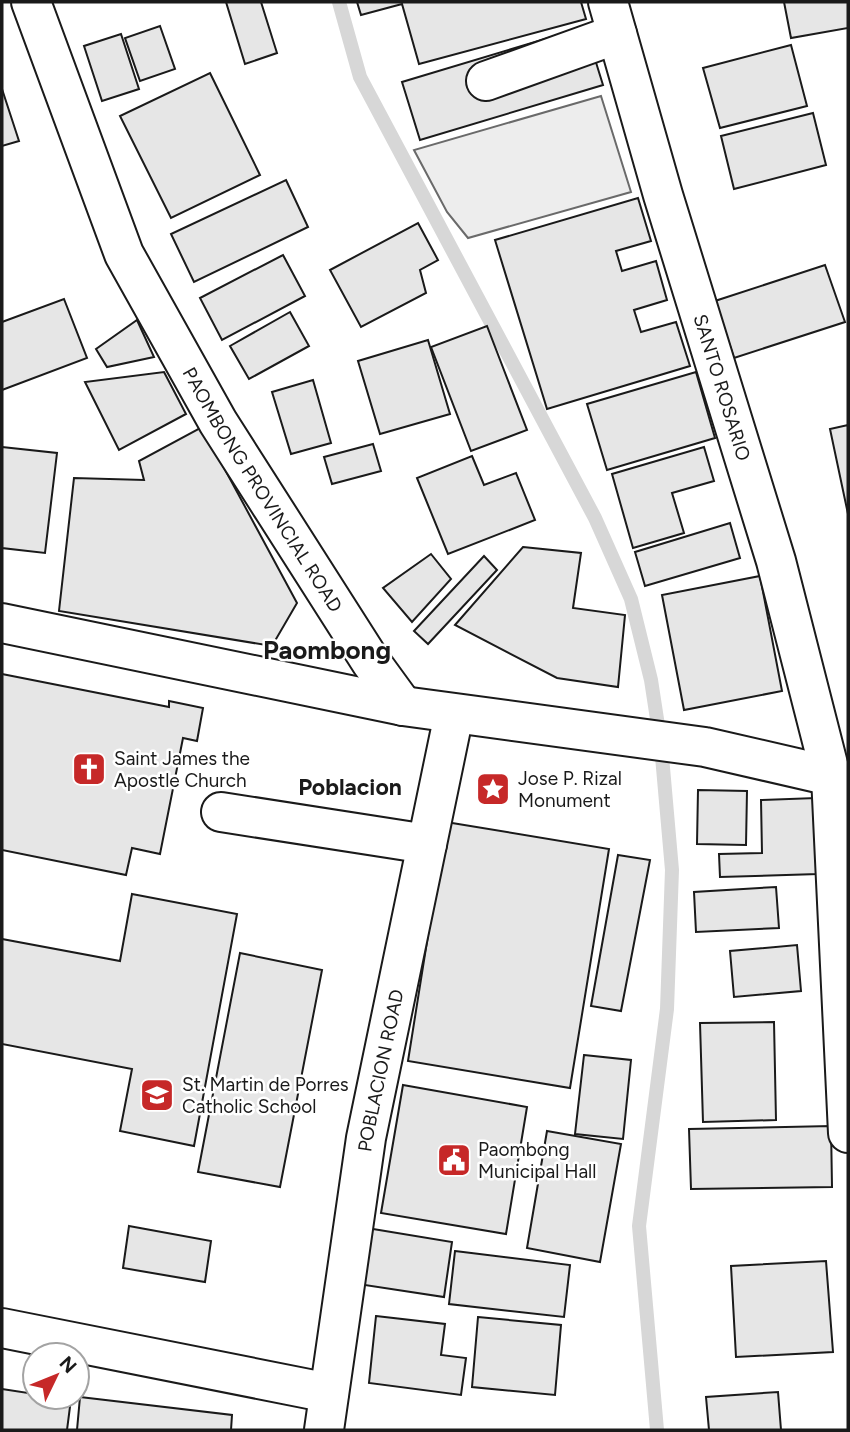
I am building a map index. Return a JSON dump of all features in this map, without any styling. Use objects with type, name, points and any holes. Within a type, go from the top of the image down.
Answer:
[{"type":"street","name":"PAOMBONG PROVINCIAL ROAD","points":[[31,2],[124,254],[218,422],[370,662],[403,706]]},
{"type":"street","points":[[486,81],[612,18]]},
{"type":"street","name":"SANTO ROSARIO","points":[[612,18],[840,779],[848,1133]]},
{"type":"street","points":[[2,623],[403,706],[705,747],[840,779]]},
{"type":"street","name":"POBLACION ROAD","points":[[324,1430],[366,1138],[454,714]]},
{"type":"street","points":[[221,812],[427,844]]},
{"type":"street","points":[[2,1328],[329,1393]]},
{"type":"shaded area","points":[[601,96],[631,192],[468,238],[447,212],[414,150]]},
{"type":"building","points":[[226,2],[261,2],[277,53],[245,64]]},
{"type":"building","points":[[357,2],[581,2],[586,19],[419,64],[402,4],[361,15]]},
{"type":"building","points":[[784,2],[848,2],[848,28],[791,38]]},
{"type":"building","points":[[160,26],[175,69],[140,81],[125,38]]},
{"type":"building","points":[[585,27],[603,85],[420,140],[402,82]]},
{"type":"building","points":[[121,34],[139,89],[102,101],[84,46]]},
{"type":"building","points":[[791,45],[807,106],[720,128],[703,68]]},
{"type":"building","points":[[210,73],[260,175],[171,218],[120,116]]},
{"type":"building","points":[[2,89],[19,141],[2,146]]},
{"type":"building","points":[[813,113],[826,165],[734,189],[721,136]]},
{"type":"building","points":[[286,180],[308,227],[194,282],[171,234]]},
{"type":"building","points":[[638,198],[651,241],[616,251],[622,271],[656,261],[667,300],[634,310],[641,332],[676,322],[690,366],[547,409],[495,240]]},
{"type":"building","points":[[418,223],[438,260],[420,270],[426,293],[361,327],[330,270]]},
{"type":"building","points":[[283,255],[305,296],[222,340],[200,298]]},
{"type":"building","points":[[825,265],[845,322],[734,358],[715,301]]},
{"type":"building","points":[[64,299],[87,358],[2,390],[2,322]]},
{"type":"building","points":[[290,312],[309,346],[249,379],[230,346]]},
{"type":"building","points":[[137,320],[154,357],[107,367],[96,349]]},
{"type":"building","points":[[487,326],[527,430],[471,451],[431,347]]},
{"type":"building","points":[[428,340],[450,414],[380,434],[358,361]]},
{"type":"building","points":[[164,372],[186,414],[119,450],[85,382]]},
{"type":"building","points":[[696,372],[715,438],[607,470],[587,404]]},
{"type":"building","points":[[313,380],[331,443],[291,454],[272,392]]},
{"type":"building","points":[[848,425],[848,514],[830,429]]},
{"type":"building","points":[[202,427],[297,603],[272,646],[59,611],[74,478],[144,480],[139,461]]},
{"type":"building","points":[[373,444],[381,471],[332,484],[324,457]]},
{"type":"building","points":[[2,447],[57,453],[45,553],[2,548]]},
{"type":"building","points":[[704,447],[714,481],[672,493],[684,533],[633,548],[612,474]]},
{"type":"building","points":[[472,456],[484,485],[516,473],[535,520],[448,554],[417,478]]},
{"type":"building","points":[[730,523],[740,558],[645,586],[635,552]]},
{"type":"building","points":[[523,547],[581,553],[573,608],[625,615],[618,687],[557,678],[455,625]]},
{"type":"building","points":[[431,554],[451,579],[412,622],[383,588]]},
{"type":"building","points":[[484,556],[497,570],[428,644],[414,631]]},
{"type":"building","points":[[760,576],[782,691],[684,710],[662,595]]},
{"type":"building","name":"Saint James the Apostle Church","points":[[2,674],[169,707],[169,701],[203,708],[197,741],[183,738],[160,854],[132,848],[126,875],[2,850]]},
{"type":"building","points":[[698,790],[747,791],[746,845],[697,844]]},
{"type":"building","points":[[816,798],[818,874],[720,877],[719,854],[762,853],[761,800]]},
{"type":"building","points":[[446,822],[609,849],[570,1088],[408,1061]]},
{"type":"building","points":[[618,855],[650,860],[621,1011],[591,1006]]},
{"type":"building","points":[[776,887],[779,928],[696,932],[694,892]]},
{"type":"building","points":[[132,894],[237,914],[194,1146],[120,1131],[132,1069],[2,1044],[2,939],[120,961]]},
{"type":"building","points":[[797,945],[801,991],[734,997],[730,951]]},
{"type":"building","points":[[240,953],[322,970],[280,1187],[198,1172]]},
{"type":"building","points":[[774,1022],[776,1120],[703,1122],[700,1023]]},
{"type":"building","points":[[584,1055],[631,1060],[623,1139],[575,1134]]},
{"type":"building","name":"Paombong Municipal Hall","points":[[403,1085],[527,1107],[506,1234],[381,1213]]},
{"type":"building","points":[[831,1126],[832,1187],[691,1189],[689,1129]]},
{"type":"building","points":[[547,1131],[621,1144],[600,1262],[527,1248]]},
{"type":"building","points":[[129,1226],[211,1241],[205,1282],[123,1268]]},
{"type":"building","points":[[367,1228],[452,1242],[444,1297],[358,1284]]},
{"type":"building","points":[[455,1251],[570,1265],[564,1317],[449,1304]]},
{"type":"building","points":[[826,1261],[833,1352],[736,1357],[731,1266]]},
{"type":"building","points":[[376,1316],[445,1324],[441,1355],[466,1358],[461,1395],[369,1383]]},
{"type":"building","points":[[478,1317],[561,1325],[555,1395],[472,1387]]},
{"type":"building","points":[[2,1389],[21,1392],[21,1411],[69,1411],[67,1430],[2,1430]]},
{"type":"building","points":[[778,1392],[781,1430],[709,1430],[706,1397]]},
{"type":"building","points":[[91,1398],[232,1415],[231,1430],[77,1430],[79,1411],[91,1411]]},
{"type":"waterway","points":[[339,2],[360,77],[595,518],[631,599],[651,680],[661,745],[672,870],[667,1009],[639,1226],[657,1430]]},
{"type":"place","name":"Saint James the Apostle Church","points":[[89,769]]},
{"type":"place","name":"Jose P. Rizal Monument","points":[[493,789]]},
{"type":"place","name":"St. Martin de Porres Catholic School","points":[[157,1095]]},
{"type":"place","name":"Paombong Municipal Hall","points":[[454,1160]]},
{"type":"district","name":"Paombong","points":[[327,650]]},
{"type":"district","name":"Poblacion","points":[[350,787]]}]
